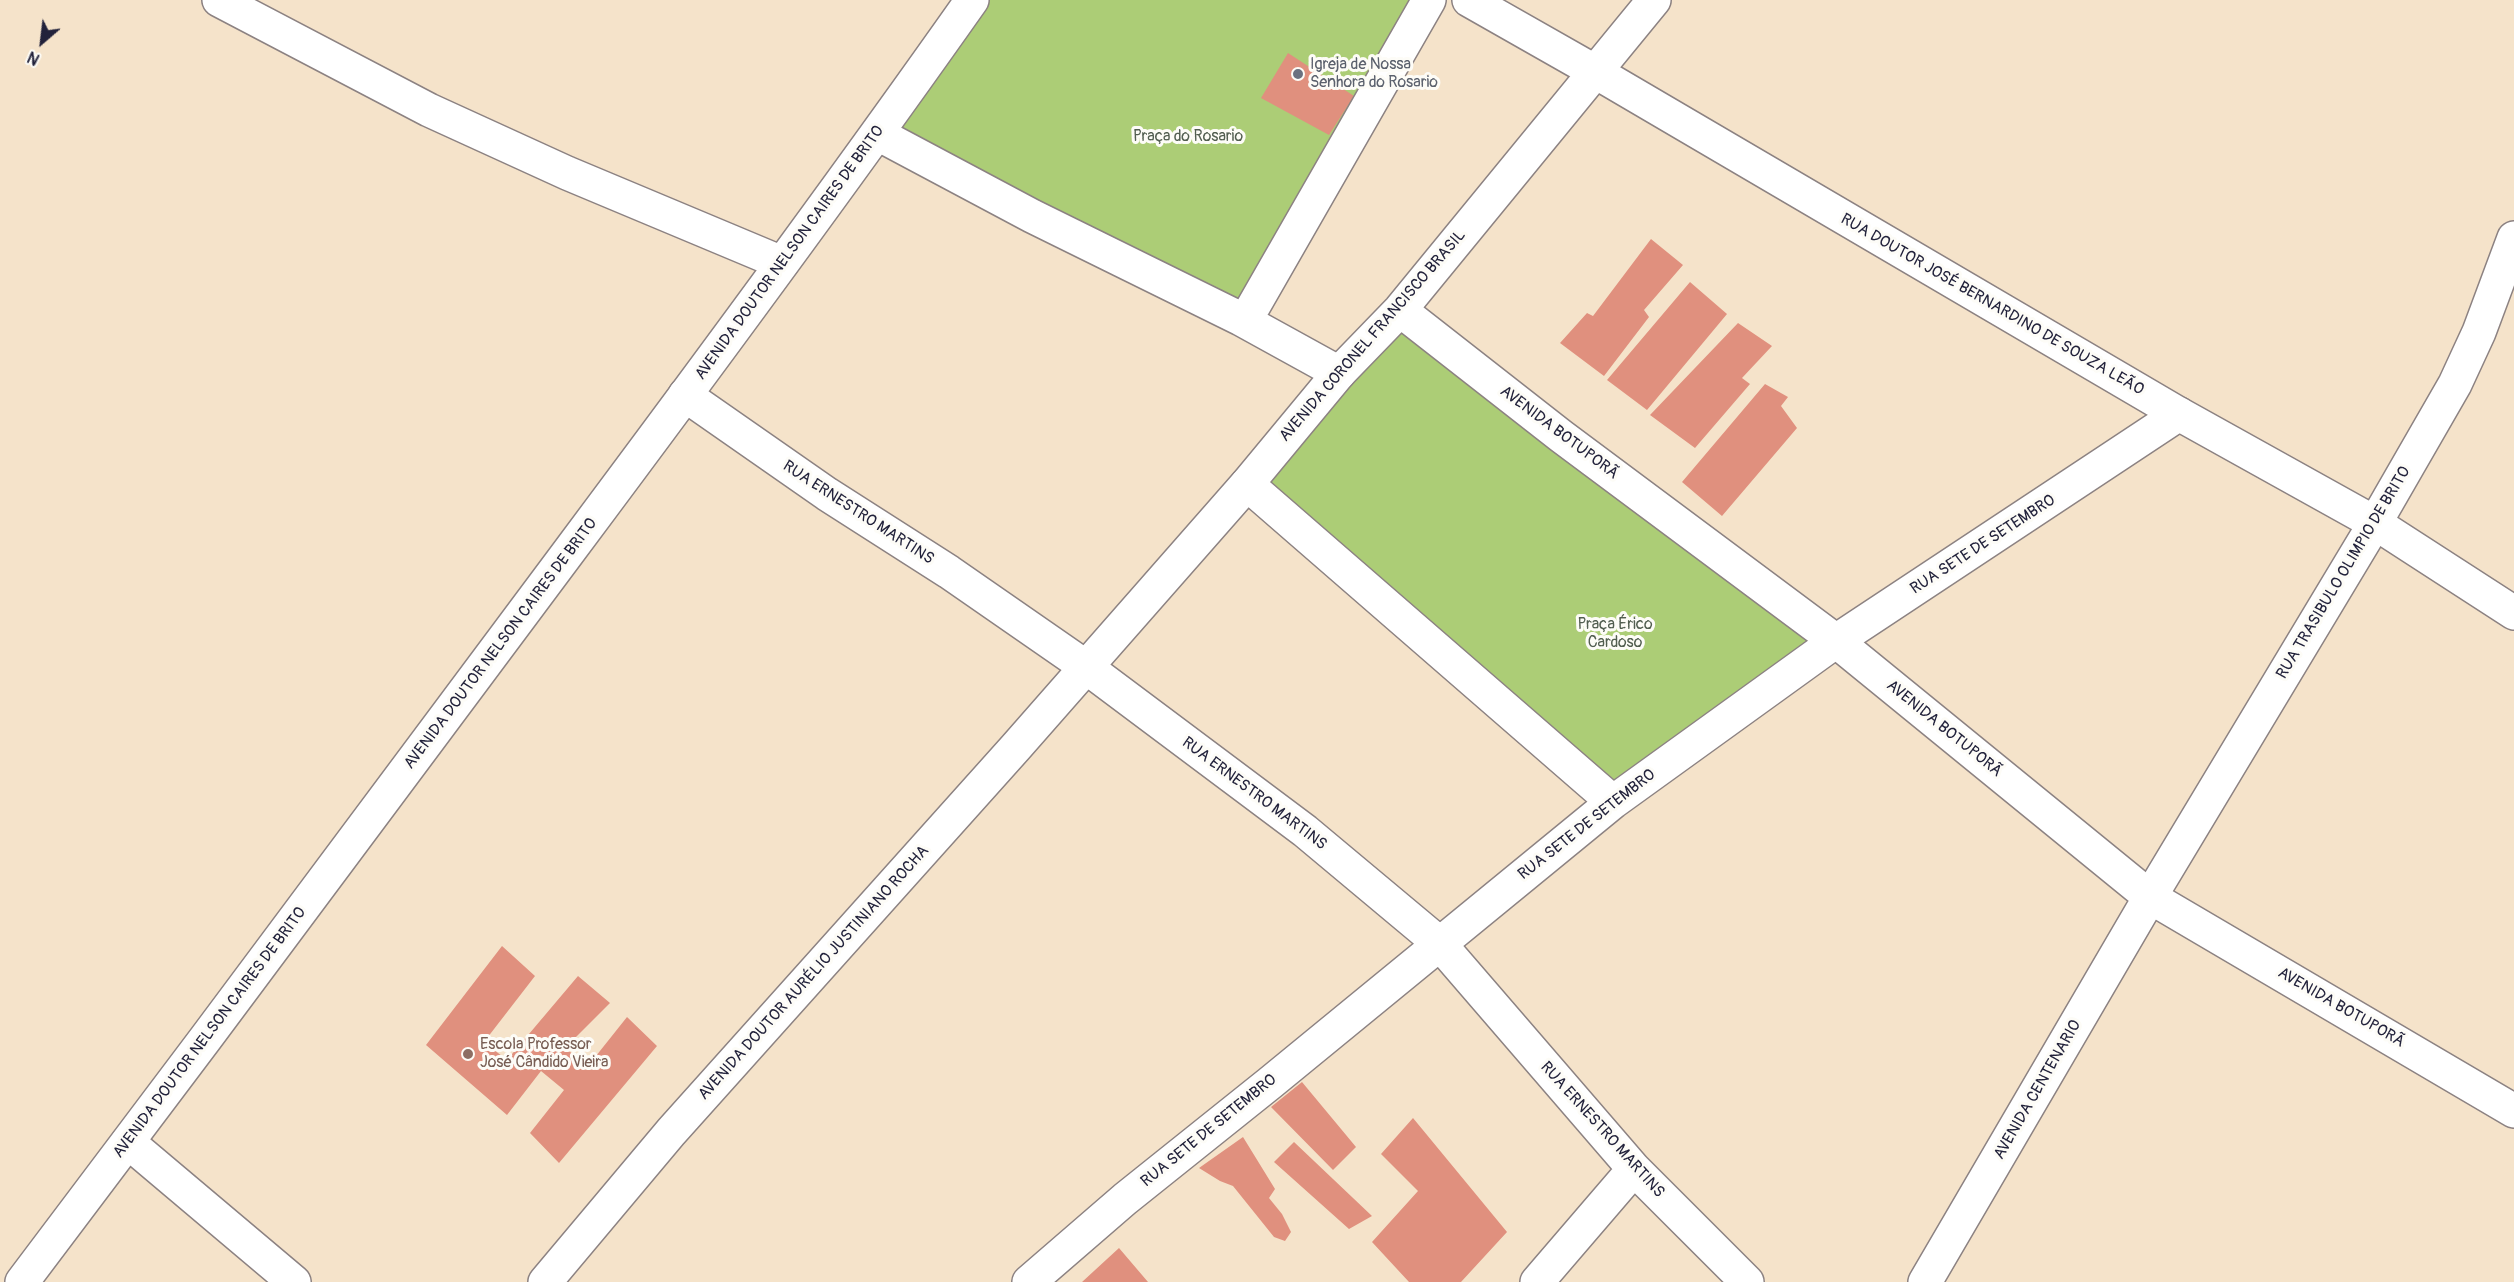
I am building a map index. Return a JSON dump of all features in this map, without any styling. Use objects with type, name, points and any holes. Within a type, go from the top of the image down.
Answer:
[{"type":"street","points":[[219,0],[429,110],[567,173],[782,263]]},
{"type":"street","name":"AVENIDA DOUTOR NELSON CAIRES DE BRITO","points":[[22,1282],[685,395],[878,134],[972,0]]},
{"type":"street","points":[[1245,321],[1429,0]]},
{"type":"street","name":"RUA DOUTOR JOSÉ BERNARDINO DE SOUZA LEÃO","points":[[1469,0],[2179,414],[2375,523],[2514,613]]},
{"type":"street","name":"AVENIDA CORONEL FRANCISCO BRASIL","points":[[1086,667],[1247,484],[1339,373],[1400,309],[1654,0]]},
{"type":"street","points":[[878,134],[1032,216],[1245,321],[1339,373]]},
{"type":"street","name":"RUA TRASIBULO OLIMPIO DE BRITO","points":[[2150,897],[2375,523],[2455,384],[2479,332],[2514,238]]},
{"type":"street","name":"AVENIDA BOTUPORÃ","points":[[1400,309],[1561,436],[1836,641],[2150,897],[2514,1111]]},
{"type":"street","name":"RUA ERNESTRO MARTINS","points":[[685,395],[827,494],[949,572],[1086,667],[1305,831],[1439,943],[1634,1169],[1746,1282]]},
{"type":"street","name":"RUA SETE DE SETEMBRO","points":[[1029,1282],[1125,1198],[1270,1083],[1613,802],[1836,641],[2179,414]]},
{"type":"street","points":[[1247,484],[1613,802]]},
{"type":"street","name":"AVENIDA DOUTOR AURÉLIO JUSTINIANO ROCHA","points":[[545,1282],[666,1139],[1086,667]]},
{"type":"street","name":"AVENIDA CENTENARIO","points":[[1925,1282],[2150,897]]},
{"type":"street","points":[[128,1142],[294,1282]]},
{"type":"street","points":[[1537,1282],[1634,1169]]},
{"type":"green space","name":"Praça do Rosario","points":[[975,0],[1429,0],[1241,319],[881,136]]},
{"type":"green space","name":"Praça Érico Cardoso","points":[[1400,310],[1836,641],[1613,802],[1247,484]]},
{"type":"building","name":"Igreja de Nossa Senhora do Rosario","points":[[1288,53],[1354,96],[1329,135],[1261,98]]},
{"type":"building","points":[[1651,239],[1683,265],[1644,310],[1649,317],[1604,376],[1560,343],[1587,313],[1593,316]]},
{"type":"building","points":[[1690,282],[1727,314],[1647,410],[1607,380]]},
{"type":"building","points":[[1738,323],[1772,346],[1742,378],[1750,384],[1695,448],[1650,415]]},
{"type":"building","points":[[1765,384],[1788,397],[1781,406],[1797,428],[1722,516],[1682,482]]},
{"type":"building","name":"Escola Professor José Cândido Vieira","points":[[502,946],[535,976],[484,1042],[507,1060],[578,976],[610,1003],[565,1048],[588,1066],[627,1017],[657,1046],[559,1163],[530,1133],[564,1090],[541,1071],[507,1115],[426,1045]]},
{"type":"building","points":[[1302,1082],[1356,1147],[1333,1170],[1271,1107]]},
{"type":"building","points":[[1413,1118],[1507,1232],[1461,1282],[1409,1282],[1372,1242],[1418,1191],[1381,1154]]},
{"type":"building","points":[[1243,1137],[1275,1189],[1269,1198],[1282,1214],[1291,1232],[1285,1241],[1274,1237],[1233,1186],[1199,1168]]},
{"type":"building","points":[[1294,1142],[1372,1216],[1349,1229],[1274,1162]]},
{"type":"building","points":[[1119,1248],[1148,1282],[1082,1282]]},
{"type":"place","name":"Igreja de Nossa Senhora do Rosario","points":[[1298,74]]},
{"type":"place","name":"Escola Professor José Cândido Vieira","points":[[468,1054]]}]
